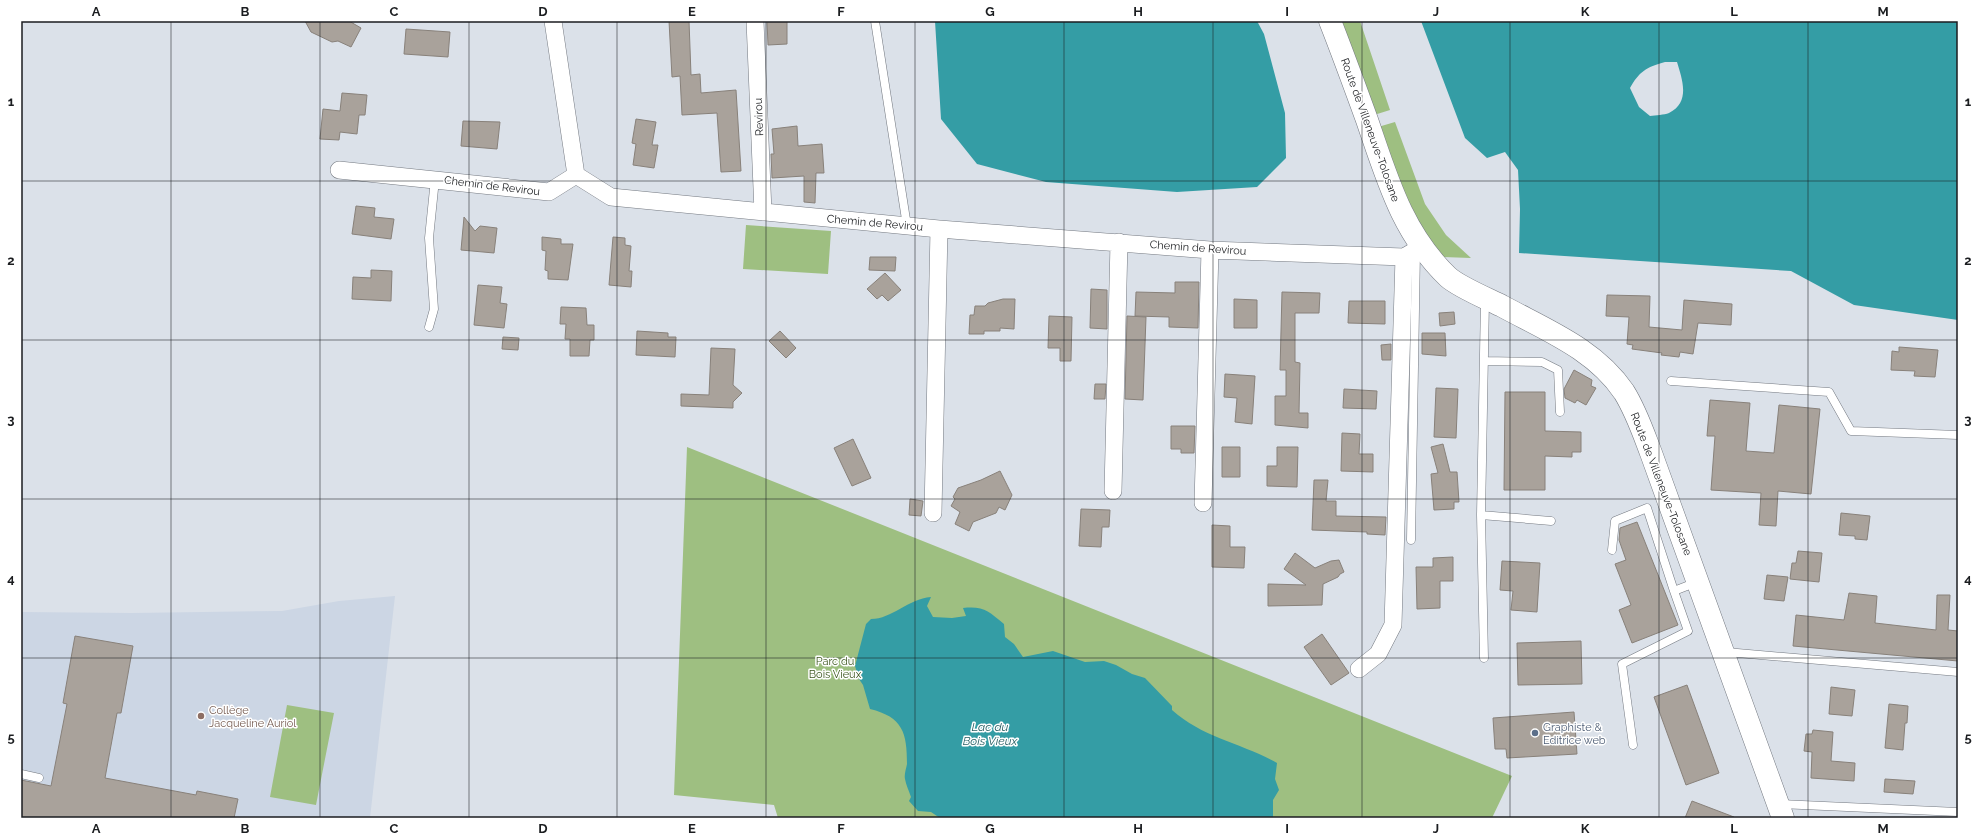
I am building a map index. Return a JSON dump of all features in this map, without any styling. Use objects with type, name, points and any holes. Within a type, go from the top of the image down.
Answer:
[{"type":"street","points":[[553,21],[576,175]]},
{"type":"street","name":"Revirou","points":[[755,21],[763,212]]},
{"type":"street","name":"Route de Villeneuve-Tolosane","points":[[1330,21],[1350,71],[1394,200],[1414,251],[1450,278],[1573,344],[1610,374],[1624,393],[1638,418],[1780,811]]},
{"type":"street","name":"Chemin de Revirou","points":[[339,170],[549,192],[576,175],[611,197],[939,229],[1210,250],[1414,251]]},
{"type":"street","points":[[933,513],[939,229]]},
{"type":"street","points":[[1113,491],[1119,242]]},
{"type":"street","points":[[1204,503],[1210,250]]},
{"type":"street","points":[[1359,669],[1378,654],[1394,625],[1414,251]]},
{"type":"lane","points":[[875,21],[907,226]]},
{"type":"lane","points":[[429,327],[434,309],[429,238],[435,179]]},
{"type":"lane","points":[[1411,540],[1414,251]]},
{"type":"lane","points":[[1484,658],[1481,515],[1485,298]]},
{"type":"lane","points":[[1484,361],[1542,362],[1558,370],[1560,412]]},
{"type":"lane","points":[[1671,381],[1829,392],[1851,431],[1958,435]]},
{"type":"lane","points":[[1612,550],[1615,521],[1647,508],[1688,631],[1622,664],[1633,745]]},
{"type":"lane","points":[[1481,515],[1551,521]]},
{"type":"lane","points":[[1674,591],[1698,582]]},
{"type":"lane","points":[[1723,652],[1958,672]]},
{"type":"lane","points":[[21,774],[39,778]]},
{"type":"lane","points":[[1780,811],[1958,812]]},
{"type":"shaded area","name":"Collège Jacqueline Auriol","points":[[395,596],[370,818],[21,818],[21,612],[132,613],[282,611],[339,601]]},
{"type":"green space","points":[[1340,21],[1360,21],[1390,110],[1374,115]]},
{"type":"green space","points":[[1395,122],[1425,204],[1446,235],[1471,258],[1443,257],[1418,227],[1378,127]]},
{"type":"green space","points":[[746,225],[831,231],[828,274],[743,269]]},
{"type":"green space","name":"Parc du Bois Vieux","points":[[687,447],[1512,776],[1492,818],[778,818],[774,805],[674,795]]},
{"type":"green space","points":[[287,705],[334,713],[316,805],[270,797]]},
{"type":"water","points":[[935,21],[1257,21],[1264,34],[1285,113],[1286,158],[1257,187],[1177,192],[1046,182],[977,164],[941,119]]},
{"type":"water","points":[[1421,21],[1958,21],[1958,320],[1854,305],[1791,271],[1519,253],[1520,209],[1518,170],[1505,152],[1487,158],[1465,138]],"holes":[[[1665,62],[1677,62],[1681,76],[1683,97],[1676,108],[1669,113],[1650,116],[1639,107],[1630,88],[1640,74],[1648,68]]]},
{"type":"water","name":"Lac du Bois Vieux","points":[[931,597],[927,606],[933,617],[952,618],[966,616],[963,608],[976,608],[990,613],[1004,624],[1005,637],[1014,644],[1023,657],[1053,651],[1085,662],[1104,661],[1116,665],[1132,674],[1145,678],[1172,706],[1172,710],[1184,719],[1210,734],[1264,756],[1277,763],[1275,779],[1279,790],[1273,800],[1273,818],[940,818],[931,812],[918,811],[909,801],[911,797],[905,777],[907,764],[906,743],[901,728],[890,717],[881,712],[870,709],[863,685],[859,679],[855,666],[866,624],[871,619],[886,616],[915,601]]},
{"type":"building","points":[[305,21],[349,21],[361,28],[351,47],[338,41],[332,42],[311,32]]},
{"type":"building","points":[[669,21],[689,21],[691,75],[700,74],[701,93],[736,90],[741,171],[721,172],[717,113],[682,115],[680,76],[672,77]]},
{"type":"building","points":[[767,21],[787,21],[787,44],[768,45]]},
{"type":"building","points":[[406,29],[450,32],[448,57],[404,54]]},
{"type":"building","points":[[342,93],[367,95],[365,115],[359,115],[357,134],[340,132],[339,140],[320,139],[323,109],[340,111]]},
{"type":"building","points":[[636,119],[656,122],[652,145],[658,145],[654,168],[633,165],[636,144],[632,143]]},
{"type":"building","points":[[463,121],[500,122],[497,149],[461,146]]},
{"type":"building","points":[[797,126],[798,146],[822,144],[824,173],[816,173],[815,203],[804,202],[804,176],[772,178],[771,154],[774,154],[772,129]]},
{"type":"building","points":[[356,206],[375,208],[374,217],[394,219],[391,239],[352,234]]},
{"type":"building","points":[[464,217],[475,231],[480,226],[497,228],[494,253],[461,250]]},
{"type":"building","points":[[542,237],[561,239],[561,244],[573,244],[568,280],[548,279],[548,271],[545,270],[546,251],[542,250]]},
{"type":"building","points":[[613,237],[625,238],[625,245],[631,246],[629,271],[632,271],[631,287],[609,285]]},
{"type":"building","points":[[870,257],[896,257],[895,271],[869,270]]},
{"type":"building","points":[[371,270],[392,271],[391,301],[352,299],[353,277],[371,278]]},
{"type":"building","points":[[885,273],[901,290],[888,301],[882,295],[877,299],[867,289]]},
{"type":"building","points":[[1175,282],[1199,282],[1198,328],[1169,327],[1169,317],[1135,316],[1136,292],[1175,293]]},
{"type":"building","points":[[478,285],[502,287],[500,303],[507,304],[504,328],[474,325]]},
{"type":"building","points":[[1091,289],[1107,290],[1107,329],[1090,328]]},
{"type":"building","points":[[1282,292],[1320,293],[1319,313],[1295,313],[1295,362],[1300,363],[1299,413],[1308,413],[1308,428],[1275,425],[1275,396],[1286,396],[1286,370],[1280,370]]},
{"type":"building","points":[[1607,295],[1650,296],[1649,327],[1682,330],[1684,300],[1732,304],[1731,325],[1698,323],[1693,354],[1680,352],[1679,357],[1632,349],[1633,345],[1627,344],[1629,317],[1606,316]]},
{"type":"building","points":[[1003,299],[1015,299],[1014,329],[1000,328],[1000,331],[984,331],[984,334],[969,334],[970,315],[974,315],[975,306],[985,306],[988,303]]},
{"type":"building","points":[[1234,299],[1257,300],[1257,328],[1234,328]]},
{"type":"building","points":[[1349,301],[1385,301],[1385,324],[1348,323]]},
{"type":"building","points":[[561,307],[586,308],[587,325],[594,325],[594,340],[590,340],[589,356],[570,356],[570,339],[565,339],[566,324],[560,324]]},
{"type":"building","points":[[1454,312],[1455,324],[1440,326],[1439,313]]},
{"type":"building","points":[[1049,316],[1072,317],[1071,361],[1060,361],[1060,348],[1048,348]]},
{"type":"building","points":[[1127,316],[1146,317],[1143,400],[1125,399]]},
{"type":"building","points":[[637,331],[668,333],[668,337],[676,337],[675,357],[636,355]]},
{"type":"building","points":[[780,331],[796,348],[786,358],[769,341]]},
{"type":"building","points":[[1422,333],[1445,333],[1446,356],[1422,354]]},
{"type":"building","points":[[503,337],[519,338],[518,350],[502,349]]},
{"type":"building","points":[[1391,344],[1391,360],[1382,360],[1381,345]]},
{"type":"building","points":[[1899,347],[1938,350],[1935,377],[1914,376],[1915,371],[1891,370],[1892,351],[1899,352]]},
{"type":"building","points":[[711,348],[735,349],[733,385],[742,393],[733,402],[733,408],[681,406],[681,394],[709,395]]},
{"type":"building","points":[[1574,370],[1592,380],[1591,386],[1596,388],[1586,405],[1577,400],[1575,403],[1565,398],[1564,389]]},
{"type":"building","points":[[1225,374],[1255,376],[1252,424],[1235,422],[1237,398],[1224,397]]},
{"type":"building","points":[[1095,384],[1106,384],[1105,399],[1094,399]]},
{"type":"building","points":[[1436,388],[1458,389],[1456,438],[1434,437]]},
{"type":"building","points":[[1344,389],[1377,391],[1376,409],[1343,408]]},
{"type":"building","points":[[1505,392],[1545,392],[1545,431],[1581,432],[1581,452],[1572,452],[1572,457],[1545,456],[1545,490],[1504,490]]},
{"type":"building","points":[[1710,400],[1750,403],[1746,451],[1774,453],[1779,405],[1820,409],[1811,494],[1778,491],[1776,526],[1759,525],[1761,493],[1711,490],[1715,436],[1707,436]]},
{"type":"building","points":[[1171,426],[1195,426],[1194,453],[1181,453],[1181,449],[1171,449]]},
{"type":"building","points":[[1342,433],[1360,434],[1359,454],[1373,454],[1373,472],[1341,471]]},
{"type":"building","points":[[853,439],[871,478],[852,486],[834,448]]},
{"type":"building","points":[[1443,444],[1450,472],[1457,472],[1459,502],[1454,502],[1454,509],[1434,510],[1431,474],[1438,473],[1431,447]]},
{"type":"building","points":[[1222,447],[1240,447],[1240,477],[1222,477]]},
{"type":"building","points":[[1277,447],[1298,447],[1297,487],[1267,486],[1267,466],[1277,466]]},
{"type":"building","points":[[1000,471],[1012,495],[1005,510],[999,507],[996,513],[973,522],[969,531],[955,524],[960,512],[951,506],[955,499],[953,497],[958,488],[981,480]]},
{"type":"building","points":[[1314,480],[1328,480],[1326,501],[1336,501],[1336,516],[1386,517],[1385,535],[1367,534],[1367,532],[1312,530]]},
{"type":"building","points":[[910,499],[923,501],[921,516],[909,515]]},
{"type":"building","points":[[1081,509],[1110,510],[1109,527],[1102,527],[1101,547],[1079,546]]},
{"type":"building","points":[[1841,513],[1870,516],[1867,540],[1855,539],[1855,536],[1839,535]]},
{"type":"building","points":[[1637,522],[1678,625],[1632,643],[1619,610],[1631,605],[1615,564],[1626,560],[1619,540],[1620,528]]},
{"type":"building","points":[[1212,525],[1230,526],[1230,547],[1245,547],[1244,568],[1212,567]]},
{"type":"building","points":[[1798,551],[1822,553],[1819,582],[1790,579],[1792,563],[1796,563]]},
{"type":"building","points":[[1295,553],[1315,568],[1331,561],[1339,560],[1344,572],[1338,577],[1323,584],[1322,605],[1268,606],[1268,584],[1306,585],[1284,569]]},
{"type":"building","points":[[1453,557],[1453,581],[1440,581],[1440,608],[1417,609],[1416,567],[1433,567],[1433,558]]},
{"type":"building","points":[[1502,561],[1540,563],[1537,612],[1511,610],[1513,591],[1500,590]]},
{"type":"building","points":[[1767,575],[1788,577],[1784,601],[1764,599]]},
{"type":"building","points":[[1849,593],[1877,596],[1875,623],[1936,630],[1937,595],[1950,595],[1948,630],[1958,631],[1958,661],[1793,646],[1796,615],[1844,620]]},
{"type":"building","points":[[1322,634],[1349,673],[1331,685],[1304,647]]},
{"type":"building","points":[[75,636],[133,646],[121,713],[117,713],[105,778],[196,795],[197,791],[238,799],[234,818],[21,818],[21,780],[51,786],[67,704],[63,703]]},
{"type":"building","points":[[1581,641],[1582,684],[1518,685],[1517,643]]},
{"type":"building","points":[[1687,685],[1719,773],[1686,785],[1654,697]]},
{"type":"building","points":[[1831,687],[1855,690],[1852,716],[1829,714]]},
{"type":"building","points":[[1889,704],[1908,706],[1903,750],[1885,748]]},
{"type":"building","name":"Graphiste & Editrice web","points":[[1574,712],[1577,754],[1507,758],[1506,749],[1495,749],[1493,718]]},
{"type":"building","points":[[1813,730],[1833,732],[1831,761],[1855,763],[1854,781],[1811,778],[1812,752],[1804,751],[1806,734],[1812,734]]},
{"type":"building","points":[[1885,779],[1915,781],[1913,794],[1884,792]]},
{"type":"building","points":[[1692,801],[1734,817],[1734,818],[1685,818]]},
{"type":"place","name":"Collège Jacqueline Auriol","points":[[201,716]]},
{"type":"place","name":"Graphiste & Editrice web","points":[[1535,733]]}]
